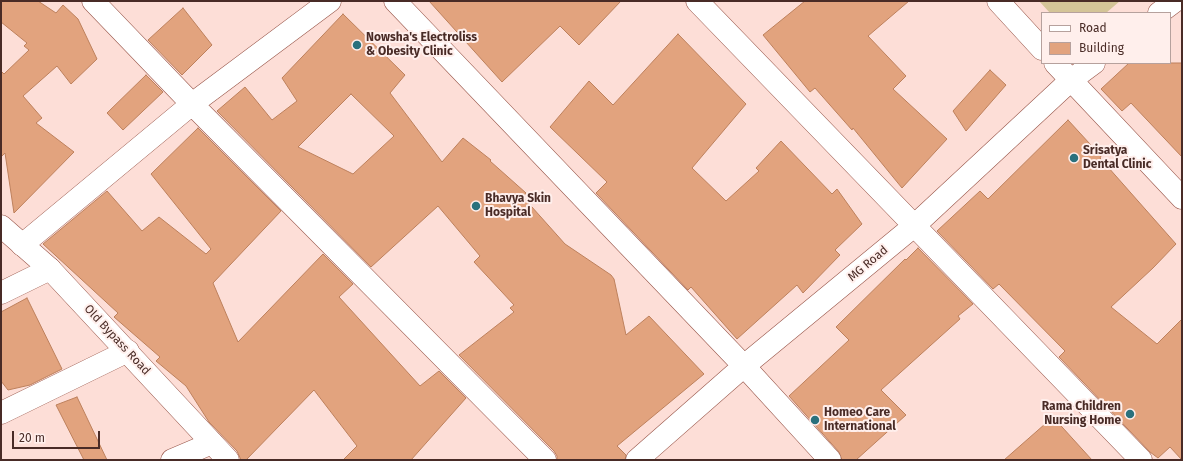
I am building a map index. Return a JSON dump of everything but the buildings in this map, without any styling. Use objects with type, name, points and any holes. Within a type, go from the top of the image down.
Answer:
[{"type":"street","points":[[93,1],[192,104],[545,460]]},
{"type":"street","points":[[22,245],[192,104],[330,1]]},
{"type":"street","points":[[395,1],[744,366],[830,460]]},
{"type":"street","points":[[697,1],[1141,460]]},
{"type":"street","points":[[998,1],[1041,48]]},
{"type":"street","points":[[1160,12],[1175,1]]},
{"type":"street","points":[[1056,64],[1182,198]]},
{"type":"street","name":"MG Road","points":[[637,460],[744,366],[914,226],[1071,80],[1093,64]]},
{"type":"street","name":"Old Bypass Road","points":[[1,226],[50,269],[228,460]]},
{"type":"street","points":[[1,293],[50,269]]},
{"type":"street","points":[[1,413],[128,352]]},
{"type":"street","points":[[172,460],[212,443]]},
{"type":"shaded area","points":[[1039,1],[1120,1],[1107,12],[1049,12]]},
{"type":"place","name":"Nowsha's Electroliss & Obesity Clinic","points":[[357,45]]},
{"type":"place","name":"Srisatya Dental Clinic","points":[[1074,158]]},
{"type":"place","name":"Bhavya Skin Hospital","points":[[476,206]]},
{"type":"place","name":"Rama Children Nursing Home","points":[[1130,414]]},
{"type":"place","name":"Homeo Care International","points":[[815,420]]}]
